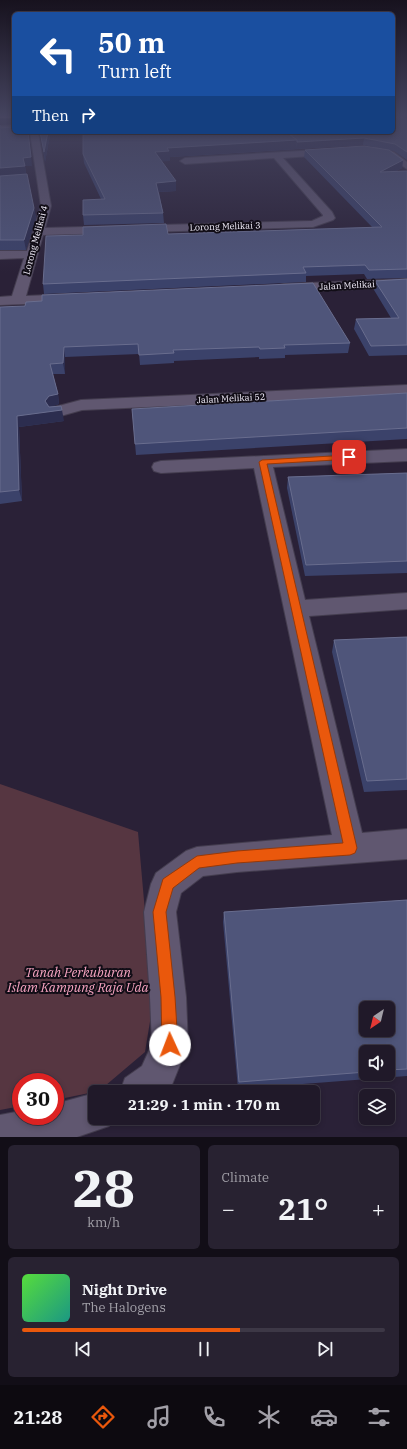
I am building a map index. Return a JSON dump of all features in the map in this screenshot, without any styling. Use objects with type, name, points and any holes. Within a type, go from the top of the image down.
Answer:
[{"type":"street","name":"Lorong Melikai 4","points":[[18,300],[46,206],[38,167]]},
{"type":"street","name":"Lorong Melikai 3","points":[[38,232],[313,224],[329,218],[328,214],[287,167]]},
{"type":"street","points":[[27,171],[39,175]]},
{"type":"street","points":[[0,255],[32,254]]},
{"type":"street","name":"Jalan Melikai","points":[[272,289],[407,283]]},
{"type":"street","points":[[0,301],[82,297]]},
{"type":"street","name":"Jalan Melikai 52","points":[[57,412],[81,405],[407,390]]},
{"type":"street","points":[[161,467],[407,454]]},
{"type":"street","points":[[262,462],[350,848]]},
{"type":"street","points":[[296,609],[407,601]]},
{"type":"street","points":[[148,1085],[170,1045],[168,997],[160,912],[168,884],[197,862],[237,857],[407,844]]},
{"type":"street","points":[[0,1135],[48,1126],[88,1114]]},
{"type":"green space","name":"Tanah Perkuburan Islam Kampung Raja Uda","points":[[0,784],[138,832],[145,912],[157,979],[145,1052],[106,1085],[88,1085],[88,1093],[64,1098],[64,1073],[12,1073],[12,1108],[0,1110]]},
{"type":"building","points":[[89,167],[166,167],[176,181],[156,183],[163,213],[83,215],[83,200],[105,199]]},
{"type":"building","points":[[322,167],[389,167],[380,172],[407,171],[407,269],[369,270],[365,265],[303,267],[306,273],[43,284],[46,236],[83,235],[83,227],[166,224],[168,234],[382,227]]},
{"type":"building","points":[[27,174],[34,208],[24,240],[0,240],[0,176]]},
{"type":"building","points":[[407,279],[407,345],[371,346],[356,319],[399,318],[375,281]]},
{"type":"building","points":[[313,283],[350,343],[284,345],[285,348],[260,349],[259,347],[173,350],[174,353],[139,355],[138,344],[64,347],[63,363],[50,364],[58,394],[49,396],[45,401],[49,407],[61,406],[62,410],[17,416],[19,490],[0,492],[0,307],[25,306],[26,302],[42,301],[42,295]]},
{"type":"building","points":[[407,393],[407,428],[135,444],[132,409]]},
{"type":"building","points":[[407,473],[407,561],[306,565],[288,477]]},
{"type":"building","points":[[407,637],[407,779],[367,781],[334,640]]},
{"type":"building","points":[[407,900],[407,1069],[395,1070],[395,1045],[359,1045],[359,1073],[239,1082],[224,912]]},
{"type":"route","points":[[170,1045],[168,997],[160,912],[168,884],[197,862],[237,857],[350,848],[262,462],[349,457]]}]
